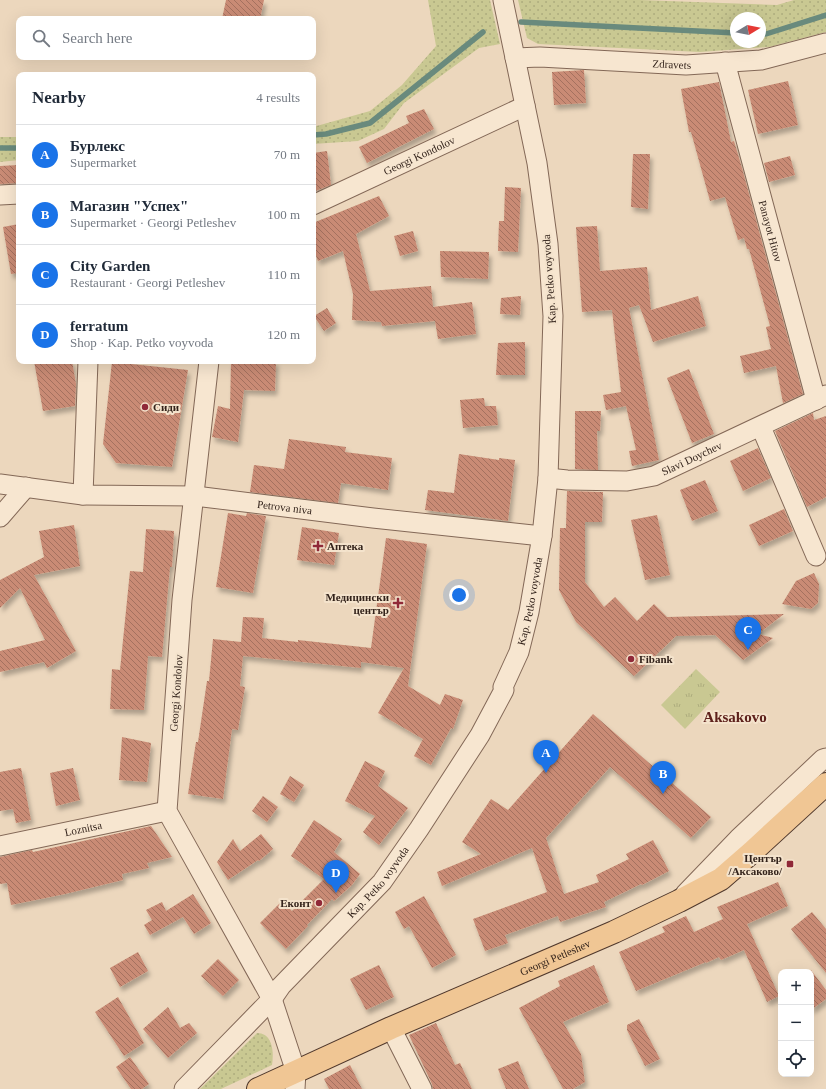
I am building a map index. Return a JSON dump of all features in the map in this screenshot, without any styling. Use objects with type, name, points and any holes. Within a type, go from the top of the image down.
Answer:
[{"type":"main road","name":"Georgi Petleshev","points":[[258,1089],[295,1081],[391,1028],[614,932],[721,879],[826,784]]},
{"type":"street","name":"Kap. Petko voyvoda","points":[[184,1089],[272,999],[281,986],[382,882],[419,829],[480,735],[504,690],[503,687],[519,652],[529,612],[542,536],[548,478],[553,316],[548,244],[537,163],[503,0]]},
{"type":"street","name":"Zdravets","points":[[515,58],[540,57],[686,65],[761,60],[826,43]]},
{"type":"street","name":"Panayot Hitov","points":[[725,62],[821,398]]},
{"type":"street","name":"Georgi Kondolov","points":[[316,204],[525,106]]},
{"type":"street","points":[[0,195],[16,194]]},
{"type":"street","points":[[83,496],[88,364]]},
{"type":"street","name":"Georgi Kondolov","points":[[167,811],[182,600],[195,496],[209,364]]},
{"type":"street","name":"Slavi Doychev","points":[[548,478],[567,480],[627,481],[654,476],[821,398]]},
{"type":"street","points":[[761,427],[816,556]]},
{"type":"street","name":"Petrova niva","points":[[0,484],[83,496],[195,496],[373,518],[542,536]]},
{"type":"street","points":[[0,517],[26,487]]},
{"type":"street","points":[[678,901],[738,839],[823,759],[826,758]]},
{"type":"street","points":[[167,811],[272,999],[295,1081]]},
{"type":"street","name":"Loznitsa","points":[[0,846],[167,811]]},
{"type":"street","points":[[391,1028],[422,1089]]},
{"type":"green space","points":[[428,0],[490,0],[500,44],[479,48],[404,103],[384,129],[358,141],[316,144],[316,126],[370,111],[402,85],[436,46]]},
{"type":"green space","points":[[518,0],[640,0],[777,5],[794,0],[826,0],[826,32],[769,47],[766,47],[766,12],[730,12],[730,48],[755,48],[700,52],[538,44],[527,38]]},
{"type":"green space","points":[[0,137],[16,137],[16,160],[0,162]]},
{"type":"green space","points":[[696,669],[720,692],[685,729],[661,705]]},
{"type":"green space","points":[[257,1033],[266,1036],[271,1044],[273,1055],[272,1065],[221,1089],[200,1089]]},
{"type":"building","points":[[226,0],[264,0],[261,16],[223,16]]},
{"type":"building","points":[[584,70],[586,103],[554,105],[552,72]]},
{"type":"building","points":[[788,81],[798,125],[758,134],[748,90]]},
{"type":"building","points":[[719,82],[731,142],[734,141],[742,168],[803,394],[783,403],[776,366],[744,373],[740,356],[771,349],[766,327],[770,326],[749,249],[747,249],[744,238],[738,240],[725,197],[710,201],[691,132],[689,132],[681,89]]},
{"type":"building","points":[[424,109],[434,129],[367,163],[359,147],[409,123],[406,116]]},
{"type":"building","points":[[327,151],[331,185],[316,191],[316,153]]},
{"type":"building","points":[[633,154],[650,154],[648,209],[631,207]]},
{"type":"building","points":[[790,156],[795,175],[769,182],[764,163]]},
{"type":"building","points":[[16,165],[16,183],[0,184],[0,166]]},
{"type":"building","points":[[505,187],[521,188],[518,252],[498,251],[499,221],[504,221]]},
{"type":"building","points":[[379,196],[389,216],[356,234],[370,291],[431,286],[433,307],[472,302],[476,334],[438,339],[435,321],[382,326],[381,322],[352,320],[353,294],[343,251],[318,261],[316,256],[316,222]]},
{"type":"building","points":[[16,225],[16,273],[11,274],[3,227]]},
{"type":"building","points":[[597,226],[600,271],[647,267],[651,310],[698,296],[706,326],[653,342],[639,305],[629,308],[659,460],[632,466],[629,451],[636,450],[626,406],[606,410],[603,395],[621,392],[612,310],[582,312],[576,227]]},
{"type":"building","points":[[413,231],[418,251],[400,256],[394,236]]},
{"type":"building","points":[[440,251],[489,252],[488,279],[441,277]]},
{"type":"building","points":[[521,296],[520,315],[500,314],[501,298]]},
{"type":"building","points":[[327,308],[336,323],[324,331],[316,319],[316,315]]},
{"type":"building","points":[[525,342],[525,375],[496,375],[498,343]]},
{"type":"building","points":[[35,364],[73,364],[76,384],[75,406],[43,411]]},
{"type":"building","name":"Сиди","points":[[112,364],[131,364],[188,370],[172,467],[116,463],[103,444]]},
{"type":"building","points":[[231,364],[276,364],[275,391],[244,390],[238,442],[212,437],[218,406],[230,409]]},
{"type":"building","points":[[689,369],[714,434],[692,443],[667,378]]},
{"type":"building","points":[[484,398],[485,406],[496,406],[498,425],[463,428],[460,400]]},
{"type":"building","points":[[575,411],[601,411],[600,431],[597,431],[598,470],[575,469]]},
{"type":"building","points":[[813,413],[814,420],[826,416],[826,497],[807,507],[775,431]]},
{"type":"building","points":[[289,439],[346,447],[345,452],[392,458],[388,490],[341,483],[338,503],[250,492],[254,465],[284,469]]},
{"type":"building","points":[[758,448],[771,478],[743,491],[730,461]]},
{"type":"building","points":[[459,454],[499,460],[499,458],[515,460],[508,521],[425,510],[428,490],[454,493]]},
{"type":"building","points":[[705,480],[718,511],[692,521],[680,490]]},
{"type":"building","points":[[567,491],[603,492],[602,522],[585,522],[585,582],[604,607],[615,597],[637,621],[654,604],[667,617],[784,614],[758,634],[773,638],[743,660],[715,635],[676,636],[634,676],[576,622],[559,590],[560,528],[566,528]]},
{"type":"building","points":[[784,509],[793,531],[759,546],[749,525]]},
{"type":"building","points":[[228,513],[246,516],[247,513],[266,516],[253,593],[216,587]]},
{"type":"building","points":[[657,515],[670,575],[645,580],[631,520]]},
{"type":"building","points":[[74,525],[80,566],[34,575],[76,651],[47,668],[44,662],[0,672],[0,651],[45,640],[20,588],[0,608],[0,580],[44,557],[39,531]]},
{"type":"building","name":"Аптека","points":[[302,527],[339,533],[334,565],[297,560]]},
{"type":"building","points":[[146,529],[174,531],[172,567],[170,567],[162,657],[148,656],[144,710],[110,709],[112,669],[120,670],[130,571],[143,572]]},
{"type":"building","points":[[386,538],[427,544],[408,686],[440,705],[445,694],[463,700],[453,729],[451,728],[431,765],[414,756],[423,739],[378,713],[404,668],[361,662],[361,668],[243,656],[240,686],[245,687],[238,730],[232,729],[223,799],[188,794],[196,742],[198,742],[207,681],[209,681],[213,639],[241,642],[243,617],[264,618],[262,638],[298,642],[298,640],[371,648]]},
{"type":"building","points":[[814,573],[819,584],[818,603],[811,609],[782,604],[796,581]]},
{"type":"building","points":[[593,714],[711,817],[691,838],[610,767],[546,838],[564,894],[599,882],[596,875],[629,859],[626,854],[653,840],[669,871],[604,902],[606,907],[560,922],[558,916],[505,935],[508,943],[485,951],[473,919],[547,892],[532,848],[442,886],[437,872],[481,854],[462,842],[491,799],[508,810]]},
{"type":"building","points":[[122,737],[151,743],[147,782],[119,780]]},
{"type":"building","points":[[365,761],[385,771],[378,786],[408,808],[379,845],[363,832],[375,816],[345,801]]},
{"type":"building","points":[[21,768],[31,820],[16,823],[13,809],[0,811],[0,772]]},
{"type":"building","points":[[73,768],[80,800],[56,806],[50,773]]},
{"type":"building","points":[[290,776],[304,785],[294,802],[280,794]]},
{"type":"building","points":[[263,796],[278,807],[267,822],[252,811]]},
{"type":"building","points":[[314,820],[342,839],[334,852],[360,874],[352,885],[334,901],[332,899],[286,949],[260,923],[282,901],[292,911],[324,879],[291,856]]},
{"type":"building","points":[[151,826],[172,857],[147,863],[149,868],[122,874],[123,880],[11,905],[7,883],[0,884],[0,857],[32,850],[33,852]]},
{"type":"building","points":[[261,834],[273,849],[259,861],[258,860],[228,880],[217,862],[233,839],[240,851]]},
{"type":"building","points":[[778,882],[788,906],[747,924],[778,996],[767,1002],[744,950],[721,960],[719,957],[636,991],[619,952],[665,932],[662,927],[686,916],[694,932],[723,919],[717,907]]},
{"type":"building","points":[[193,894],[211,923],[194,934],[183,917],[150,935],[144,925],[152,920],[146,910],[162,902],[166,911]]},
{"type":"building","points":[[424,896],[456,955],[432,968],[409,926],[404,929],[395,912]]},
{"type":"building","points":[[812,912],[826,929],[826,973],[791,929]]},
{"type":"building","points":[[138,952],[148,971],[120,987],[110,968]]},
{"type":"building","points":[[218,959],[239,980],[223,996],[201,976]]},
{"type":"building","points":[[379,965],[394,997],[366,1010],[350,979]]},
{"type":"building","points":[[594,965],[609,1002],[563,1022],[581,1054],[585,1082],[573,1089],[563,1089],[519,1008],[560,986],[558,981]]},
{"type":"building","points":[[814,974],[826,990],[826,999],[814,1008]]},
{"type":"building","points":[[118,997],[144,1043],[124,1056],[95,1012]]},
{"type":"building","points":[[168,1007],[180,1028],[189,1023],[197,1033],[168,1058],[143,1029]]},
{"type":"building","points":[[639,1019],[660,1059],[645,1066],[627,1030],[627,1025]]},
{"type":"building","points":[[436,1023],[455,1065],[460,1063],[472,1089],[433,1089],[409,1035]]},
{"type":"building","points":[[130,1057],[149,1084],[142,1089],[131,1089],[116,1067]]},
{"type":"building","points":[[518,1061],[529,1089],[506,1089],[498,1069]]},
{"type":"building","points":[[350,1065],[362,1089],[329,1089],[324,1079]]},
{"type":"waterway","points":[[766,34],[826,15]]},
{"type":"waterway","points":[[521,22],[730,33]]},
{"type":"waterway","points":[[316,135],[326,134],[370,123],[483,32]]},
{"type":"waterway","points":[[0,148],[16,148]]},
{"type":"place","name":"Сиди","points":[[145,407]]},
{"type":"place","name":"Аптека","points":[[318,546]]},
{"type":"place","name":"Медицински център","points":[[398,603]]},
{"type":"place","name":"City Garden","points":[[748,650]]},
{"type":"place","name":"Fibank","points":[[631,659]]},
{"type":"place","name":"Бурлекс","points":[[546,773]]},
{"type":"place","name":"Магазин \"Успех\"","points":[[663,794]]},
{"type":"place","name":"Център /Аксаково/","points":[[790,864]]},
{"type":"place","name":"ferratum","points":[[336,893]]},
{"type":"place","name":"Еконт","points":[[319,903]]},
{"type":"district","name":"Aksakovo","points":[[735,717]]}]
